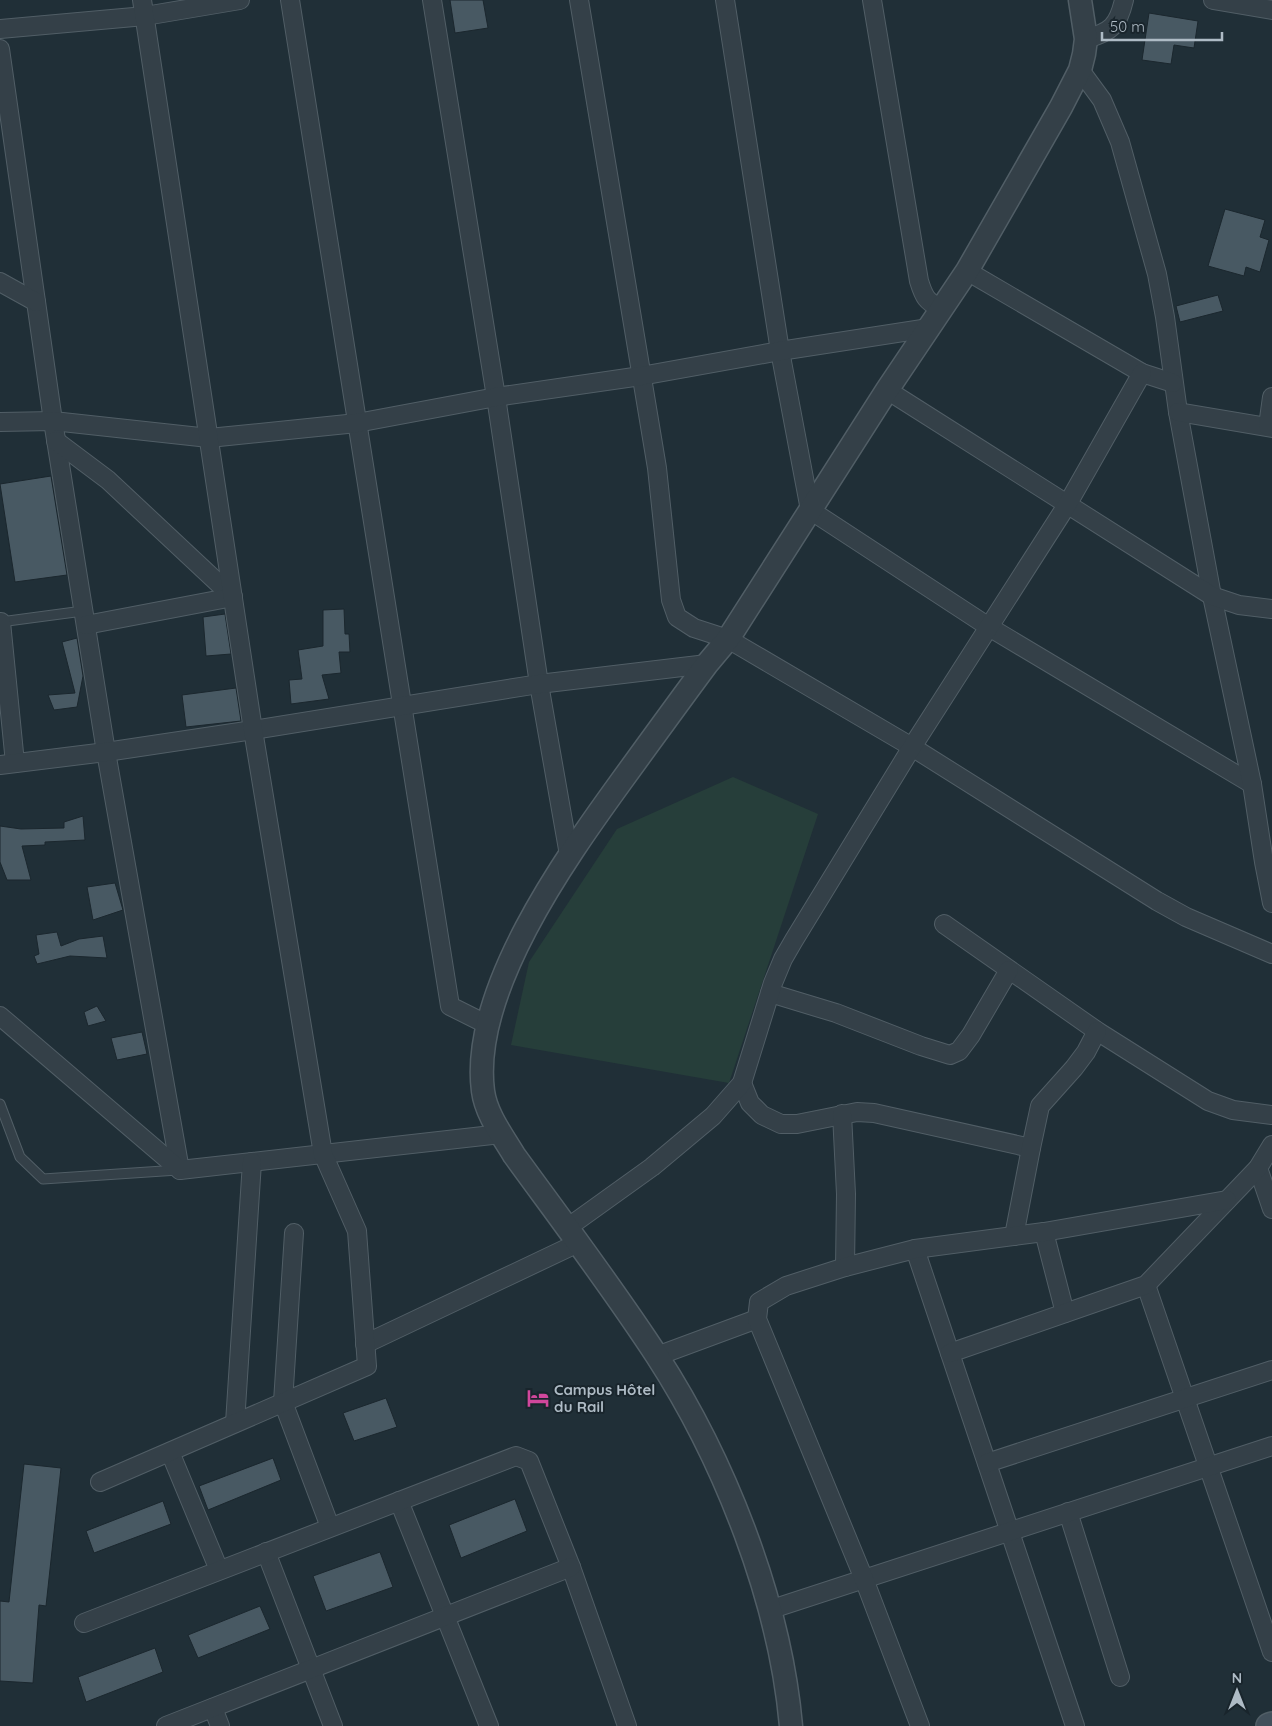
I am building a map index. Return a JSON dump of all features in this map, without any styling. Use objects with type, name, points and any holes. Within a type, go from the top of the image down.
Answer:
[{"type":"street","points":[[0,30],[144,8],[240,0]]},
{"type":"street","points":[[290,0],[450,1006],[488,1025]]},
{"type":"street","points":[[432,0],[496,397],[539,684],[569,855]]},
{"type":"street","points":[[579,0],[657,468],[671,600],[677,616],[694,628],[728,639],[912,747],[1157,901],[1186,917],[1272,954]]},
{"type":"street","points":[[725,0],[780,351],[810,510],[989,627],[1252,784]]},
{"type":"street","points":[[872,0],[919,281],[922,292],[929,303],[941,309]]},
{"type":"street","points":[[791,1726],[788,1695],[770,1610],[727,1486],[694,1419],[657,1356],[494,1123],[483,1092],[482,1052],[488,1025],[503,977],[533,916],[569,855],[707,664],[728,639],[887,390],[967,271],[1052,123],[1080,70],[1086,38],[1080,0]]},
{"type":"street","points":[[1086,38],[1105,33],[1118,19],[1124,0]]},
{"type":"street","points":[[1213,0],[1272,10]]},
{"type":"street","points":[[100,1482],[366,1366],[357,1231],[322,1154],[253,730],[144,8]]},
{"type":"street","points":[[0,49],[6,132],[36,302],[56,441],[106,752],[180,1170]]},
{"type":"street","points":[[1080,70],[1102,100],[1120,142],[1157,274],[1178,412],[1212,596],[1252,784],[1272,903]]},
{"type":"street","points":[[967,271],[1142,373],[1174,383]]},
{"type":"street","points":[[0,282],[36,302]]},
{"type":"street","points":[[0,422],[53,421],[209,438],[357,423],[496,397],[641,376],[780,351],[929,328]]},
{"type":"street","points":[[365,1344],[573,1236],[713,1116],[742,1083],[783,959],[912,747],[1067,505],[1142,373]]},
{"type":"street","points":[[887,390],[1212,596],[1239,604],[1272,609]]},
{"type":"street","points":[[1178,412],[1270,427],[1272,397]]},
{"type":"street","points":[[56,441],[108,480],[233,597]]},
{"type":"street","points":[[85,618],[233,597]]},
{"type":"street","points":[[0,622],[8,764],[106,752],[253,730],[539,684],[707,664]]},
{"type":"street","points":[[944,924],[1097,1031],[1208,1101],[1233,1110],[1272,1115]]},
{"type":"street","points":[[770,994],[836,1013],[921,1046],[950,1055],[959,1052],[971,1035],[1009,970]]},
{"type":"street","points":[[0,1016],[180,1170],[501,1134]]},
{"type":"street","points":[[1014,1236],[1040,1106],[1078,1063],[1097,1031]]},
{"type":"street","points":[[742,1083],[750,1103],[762,1115],[781,1124],[797,1124],[857,1112],[874,1113],[1031,1148]]},
{"type":"street","points":[[842,1114],[846,1194],[845,1267]]},
{"type":"street","points":[[950,1353],[1146,1285],[1258,1168],[1272,1145]]},
{"type":"street","points":[[235,1423],[252,1162]]},
{"type":"street","points":[[1258,1168],[1272,1209]]},
{"type":"street","points":[[920,1726],[864,1579],[757,1319],[759,1302],[786,1286],[845,1267],[915,1248],[1044,1232],[1227,1200]]},
{"type":"street","points":[[1044,1232],[1065,1313]]},
{"type":"street","points":[[294,1233],[284,1402],[330,1527]]},
{"type":"street","points":[[915,1248],[1075,1726]]},
{"type":"street","points":[[1146,1285],[1208,1466],[1267,1622],[1272,1652]]},
{"type":"street","points":[[657,1356],[757,1319]]},
{"type":"street","points":[[987,1463],[1272,1370]]},
{"type":"street","points":[[770,1610],[1272,1446]]},
{"type":"street","points":[[170,1452],[219,1570]]},
{"type":"street","points":[[84,1622],[516,1456],[529,1461],[571,1567],[627,1726]]},
{"type":"street","points":[[399,1501],[489,1726]]},
{"type":"street","points":[[1068,1512],[1120,1676]]},
{"type":"street","points":[[266,1552],[333,1726]]},
{"type":"street","points":[[166,1726],[571,1567]]},
{"type":"street","points":[[213,1708],[220,1726]]},
{"type":"lane","points":[[0,622],[85,618]]},
{"type":"lane","points":[[0,1104],[20,1157],[42,1179],[180,1170]]},
{"type":"green space","points":[[733,777],[818,814],[729,1083],[511,1045],[529,962],[617,829]]},
{"type":"building","points":[[450,0],[483,0],[488,28],[455,33]]},
{"type":"building","points":[[1149,13],[1198,21],[1194,48],[1174,45],[1171,64],[1142,60]]},
{"type":"building","points":[[1225,209],[1265,220],[1260,237],[1269,240],[1260,272],[1246,267],[1244,276],[1208,266]]},
{"type":"building","points":[[1218,295],[1223,311],[1180,322],[1176,306]]},
{"type":"building","points":[[51,476],[67,575],[15,582],[0,484]]},
{"type":"building","points":[[344,609],[345,634],[349,634],[350,652],[339,652],[341,673],[322,675],[329,699],[291,704],[289,680],[302,679],[298,650],[323,646],[323,610]]},
{"type":"building","points":[[225,614],[231,654],[206,656],[203,617]]},
{"type":"building","points":[[77,638],[83,676],[77,707],[54,710],[48,695],[75,693],[62,642]]},
{"type":"building","points":[[236,688],[241,721],[186,727],[182,695]]},
{"type":"building","points":[[83,816],[85,840],[45,842],[45,845],[22,846],[31,880],[7,880],[0,862],[0,826],[21,829],[64,828],[64,822]]},
{"type":"building","points":[[115,883],[123,910],[93,920],[87,887]]},
{"type":"building","points":[[57,932],[61,946],[79,939],[103,936],[107,958],[70,956],[37,964],[34,956],[39,954],[36,935]]},
{"type":"building","points":[[97,1006],[106,1021],[88,1026],[84,1012]]},
{"type":"building","points":[[142,1032],[147,1054],[117,1060],[111,1038]]},
{"type":"building","points":[[386,1398],[397,1427],[354,1441],[343,1413]]},
{"type":"building","points":[[273,1458],[281,1480],[208,1510],[199,1486]]},
{"type":"building","points":[[24,1464],[61,1468],[46,1606],[39,1605],[33,1683],[0,1681],[0,1601],[9,1602]]},
{"type":"building","points":[[515,1499],[527,1531],[461,1558],[449,1525]]},
{"type":"building","points":[[163,1501],[171,1524],[94,1553],[86,1531]]},
{"type":"building","points":[[380,1552],[393,1587],[326,1611],[313,1576]]},
{"type":"building","points":[[260,1606],[270,1629],[198,1658],[188,1635]]},
{"type":"building","points":[[155,1648],[163,1672],[86,1702],[78,1677]]},
{"type":"place","name":"Campus Hôtel du Rail","points":[[538,1398]]}]
